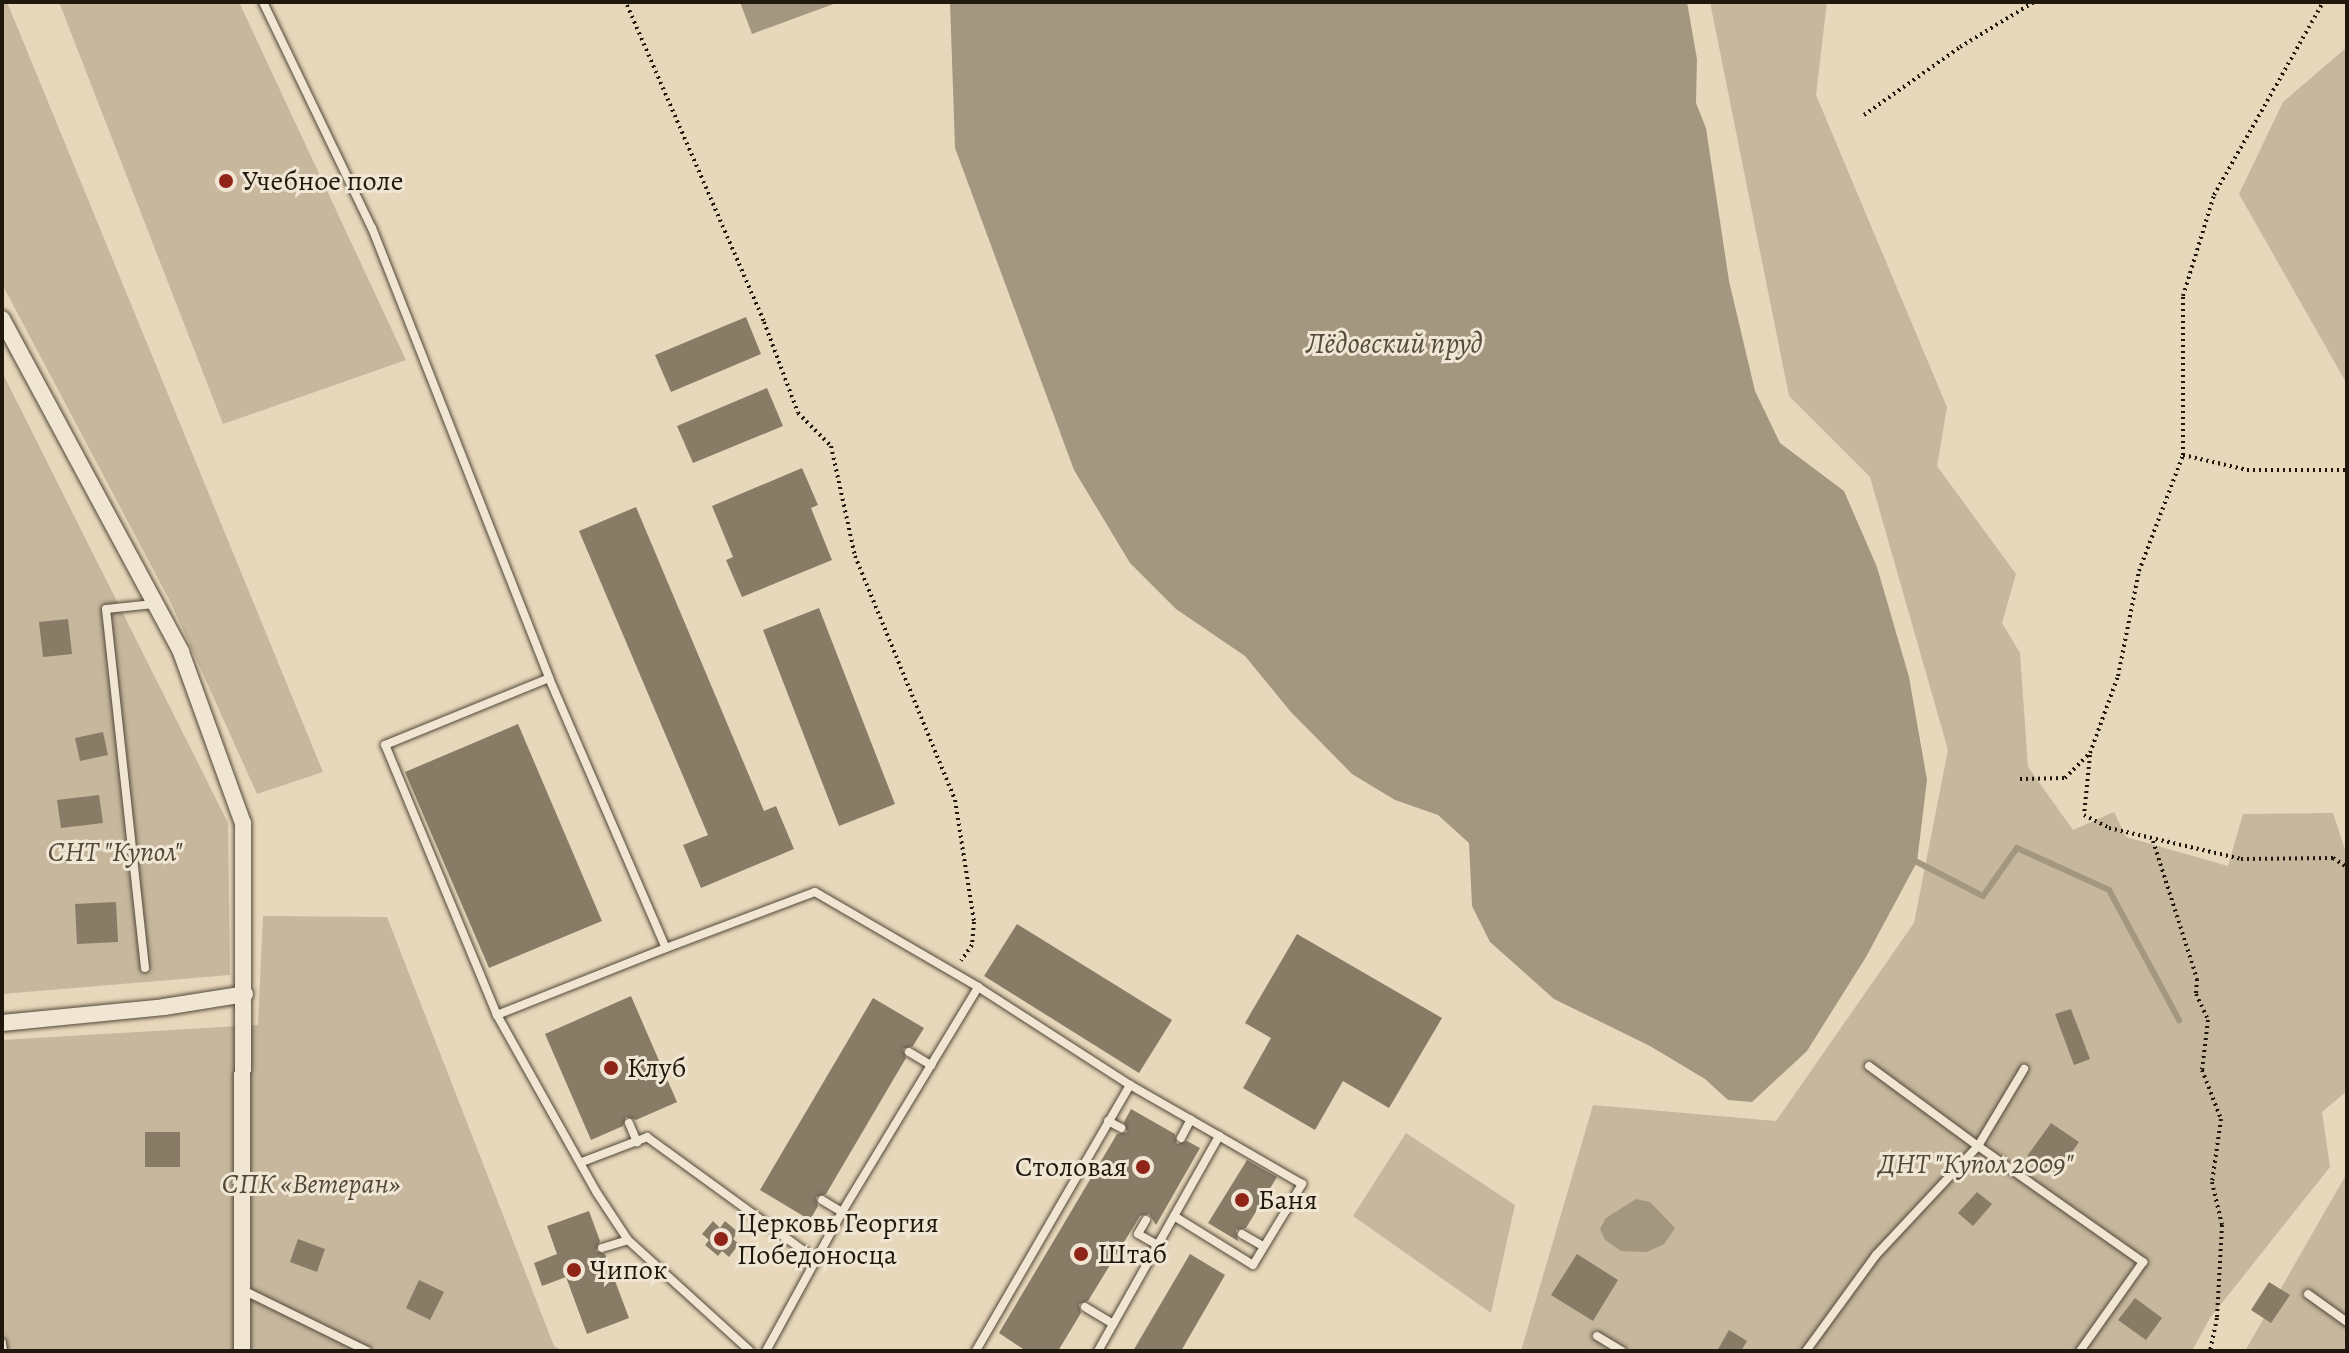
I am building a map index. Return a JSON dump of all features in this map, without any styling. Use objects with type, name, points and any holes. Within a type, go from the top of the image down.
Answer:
[{"type":"street","points":[[2,319],[181,652],[243,823],[242,1351]]},
{"type":"street","points":[[2,1023],[164,1007],[245,994]]},
{"type":"lane","points":[[263,2],[372,228],[549,678],[666,948]]},
{"type":"lane","points":[[145,968],[106,609],[155,604]]},
{"type":"lane","points":[[549,678],[385,745],[497,1015],[597,1193],[628,1240],[750,1351]]},
{"type":"lane","points":[[497,1015],[815,892],[978,987],[1130,1085],[1272,1170],[1302,1184],[1253,1265],[1174,1216]]},
{"type":"lane","points":[[766,1351],[842,1212],[978,987]]},
{"type":"lane","points":[[909,1052],[931,1065]]},
{"type":"lane","points":[[1869,1066],[2143,1262],[2080,1351]]},
{"type":"lane","points":[[1806,1351],[1876,1255],[1978,1146],[2024,1069]]},
{"type":"lane","points":[[976,1351],[1130,1085]]},
{"type":"lane","points":[[1181,1138],[1191,1119]]},
{"type":"lane","points":[[1108,1121],[1121,1128]]},
{"type":"lane","points":[[629,1123],[637,1142]]},
{"type":"lane","points":[[1098,1351],[1219,1136]]},
{"type":"lane","points":[[582,1162],[647,1137],[816,1260]]},
{"type":"lane","points":[[822,1200],[842,1212]]},
{"type":"lane","points":[[1146,1220],[1138,1234],[1158,1245]]},
{"type":"lane","points":[[1242,1234],[1263,1246]]},
{"type":"lane","points":[[602,1248],[628,1240]]},
{"type":"lane","points":[[243,1290],[367,1351]]},
{"type":"lane","points":[[2308,1294],[2347,1322]]},
{"type":"lane","points":[[1085,1307],[1113,1324]]},
{"type":"lane","points":[[1597,1336],[1622,1351]]},
{"type":"lane","points":[[2,1343],[3,1351]]},
{"type":"path","points":[[1864,115],[1960,47],[2034,2]]},
{"type":"path","points":[[2323,2],[2214,195],[2183,296],[2183,455],[2139,571],[2118,676],[2090,753],[2084,815],[2109,828],[2153,841],[2241,859],[2333,858],[2347,867]]},
{"type":"path","points":[[627,5],[764,322],[798,413],[831,446],[855,556],[955,800],[974,922],[972,945],[953,972]]},
{"type":"path","points":[[2183,455],[2247,470],[2347,470]]},
{"type":"path","points":[[2020,779],[2065,778],[2090,753]]},
{"type":"path","points":[[2153,841],[2197,979],[2196,994],[2208,1020],[2202,1070],[2221,1119],[2212,1182],[2222,1225],[2217,1318],[2210,1351]]},
{"type":"green space","points":[[2,2],[7,2],[323,772],[257,794],[171,603],[2,284]]},
{"type":"green space","name":"Учебное поле","points":[[59,2],[239,2],[406,360],[223,424]]},
{"type":"green space","name":"ДНТ \"Купол 2009\"","points":[[1710,2],[1827,2],[1816,95],[1947,407],[1937,466],[2016,574],[2002,623],[2020,653],[2028,767],[2073,830],[2114,812],[2126,837],[2228,866],[2243,814],[2333,813],[2347,856],[2347,1091],[2322,1112],[2330,1167],[2210,1318],[2192,1351],[1521,1351],[1593,1105],[1776,1121],[1914,923],[1948,750],[1870,477],[1789,396]]},
{"type":"green space","points":[[2347,47],[2347,384],[2239,194],[2283,102]]},
{"type":"green space","name":"СНТ \"Купол\"","points":[[2,372],[228,823],[230,975],[2,994]]},
{"type":"green space","name":"СПК «Ветеран»","points":[[263,916],[387,917],[554,1346],[563,1351],[2,1351],[2,1040],[258,1025]]},
{"type":"green space","points":[[1406,1133],[1515,1205],[1491,1313],[1353,1216]]},
{"type":"green space","points":[[2347,1173],[2347,1351],[2245,1351]]},
{"type":"water","points":[[740,2],[839,2],[752,34]]},
{"type":"water","name":"Лёдовский пруд","points":[[950,2],[1687,2],[1697,59],[1696,103],[1706,128],[1729,281],[1755,391],[1780,443],[1844,491],[1877,567],[1909,677],[1927,780],[1917,862],[1866,957],[1807,1051],[1752,1102],[1728,1100],[1705,1079],[1650,1046],[1554,999],[1490,942],[1472,906],[1469,843],[1438,815],[1395,800],[1352,774],[1290,711],[1245,656],[1176,609],[1130,563],[1074,470],[955,148]]},
{"type":"water","points":[[1636,1199],[1650,1202],[1675,1228],[1664,1244],[1647,1252],[1621,1251],[1605,1240],[1600,1229],[1606,1218]]},
{"type":"building","points":[[746,317],[761,354],[671,392],[655,355]]},
{"type":"building","points":[[767,388],[783,426],[693,463],[677,426]]},
{"type":"building","points":[[802,468],[818,505],[811,508],[832,560],[742,597],[726,560],[733,557],[712,506]]},
{"type":"building","points":[[636,507],[764,811],[776,806],[794,849],[701,888],[683,845],[708,835],[579,531]]},
{"type":"building","points":[[819,608],[895,804],[839,826],[763,630]]},
{"type":"building","points":[[68,619],[72,654],[43,657],[39,622]]},
{"type":"building","points":[[518,724],[602,921],[489,968],[405,772]]},
{"type":"building","points":[[103,732],[108,755],[80,761],[75,738]]},
{"type":"building","points":[[99,795],[103,823],[61,828],[57,800]]},
{"type":"building","points":[[116,902],[118,942],[77,944],[75,904]]},
{"type":"building","points":[[1017,924],[1172,1020],[1139,1073],[984,976]]},
{"type":"building","points":[[1297,934],[1442,1018],[1389,1108],[1343,1081],[1315,1130],[1243,1088],[1271,1038],[1245,1023]]},
{"type":"building","name":"Клуб","points":[[631,996],[677,1102],[636,1120],[626,1117],[623,1126],[591,1140],[545,1034]]},
{"type":"building","points":[[873,998],[924,1028],[913,1046],[903,1049],[906,1058],[826,1194],[816,1197],[818,1206],[810,1220],[760,1190]]},
{"type":"building","points":[[2071,1009],[2090,1059],[2074,1065],[2055,1014]]},
{"type":"building","points":[[1131,1109],[1175,1134],[1177,1144],[1187,1141],[1200,1148],[1156,1225],[1149,1214],[1140,1216],[1088,1301],[1079,1304],[1081,1313],[1058,1351],[1026,1351],[999,1333],[1117,1134],[1127,1132],[1124,1122]]},
{"type":"building","points":[[2051,1123],[2079,1142],[2055,1176],[2027,1156]]},
{"type":"building","points":[[145,1132],[180,1132],[180,1167],[145,1167]]},
{"type":"building","name":"Баня","points":[[1247,1160],[1277,1177],[1246,1228],[1236,1230],[1238,1241],[1208,1223]]},
{"type":"building","points":[[1977,1192],[1992,1204],[1973,1226],[1958,1213]]},
{"type":"building","name":"Чипок","points":[[589,1211],[600,1241],[596,1251],[605,1254],[629,1318],[587,1334],[566,1277],[542,1286],[534,1263],[557,1254],[547,1226]]},
{"type":"building","name":"Церковь Георгия Победоносца","points":[[713,1221],[720,1228],[725,1221],[738,1232],[733,1239],[739,1244],[729,1257],[722,1251],[718,1256],[705,1245],[709,1240],[702,1234]]},
{"type":"building","points":[[298,1239],[325,1249],[317,1272],[290,1262]]},
{"type":"building","points":[[1190,1254],[1225,1275],[1181,1351],[1133,1351]]},
{"type":"building","points":[[1577,1254],[1618,1280],[1593,1321],[1551,1295]]},
{"type":"building","points":[[419,1280],[444,1292],[430,1320],[406,1308]]},
{"type":"building","points":[[2269,1282],[2290,1295],[2271,1323],[2251,1310]]},
{"type":"building","points":[[2135,1298],[2162,1318],[2146,1340],[2118,1320]]},
{"type":"building","points":[[1729,1330],[1747,1341],[1741,1351],[1717,1351]]},
{"type":"waterway","points":[[1917,862],[1983,896],[2017,848],[2109,890],[2179,1020]]},
{"type":"place","name":"Учебное поле","points":[[226,181]]},
{"type":"place","name":"Клуб","points":[[611,1068]]},
{"type":"place","name":"Столовая","points":[[1143,1167]]},
{"type":"place","name":"Баня","points":[[1242,1200]]},
{"type":"place","name":"Церковь Георгия Победоносца","points":[[721,1239]]},
{"type":"place","name":"Штаб","points":[[1081,1254]]},
{"type":"place","name":"Чипок","points":[[574,1270]]}]
